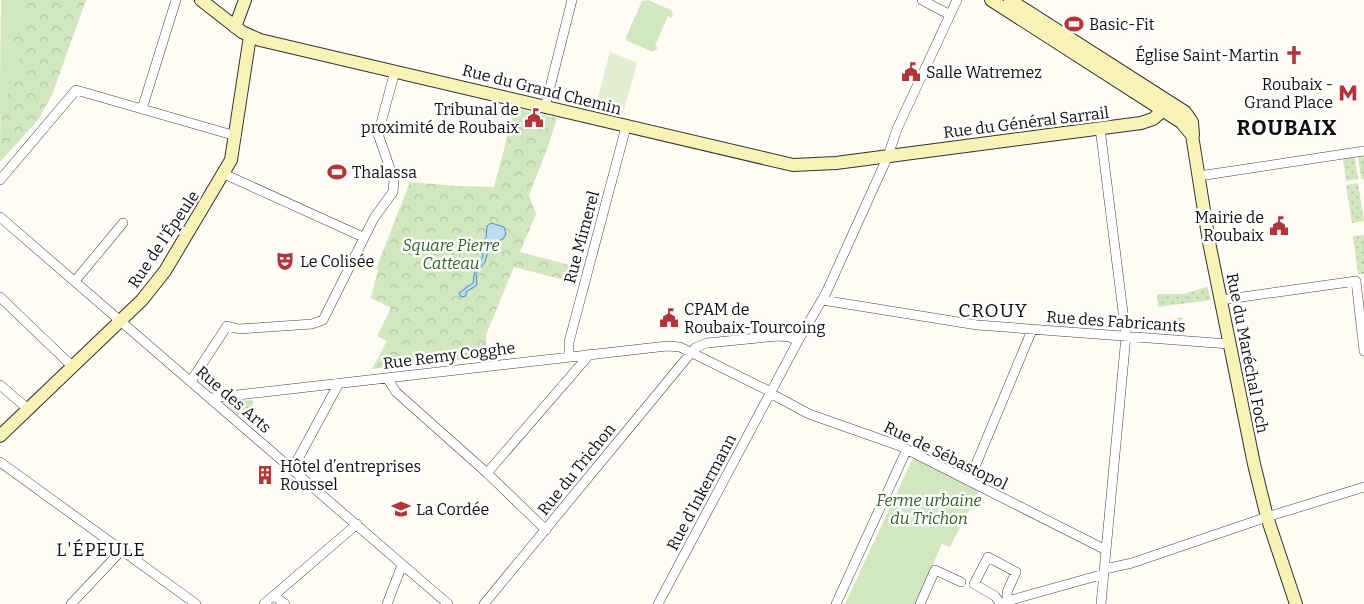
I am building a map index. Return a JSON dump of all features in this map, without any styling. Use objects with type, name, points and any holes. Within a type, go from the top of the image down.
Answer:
[{"type":"main road","name":"Rue du Grand Chemin","points":[[201,0],[235,27],[250,36],[793,165],[836,163],[888,156]]},
{"type":"main road","points":[[235,27],[245,0]]},
{"type":"main road","points":[[991,0],[1163,110]]},
{"type":"main road","points":[[1010,0],[1185,112],[1192,122],[1194,142]]},
{"type":"main road","name":"Rue de l'Épeule","points":[[0,436],[121,320],[158,281],[224,174],[236,136],[250,36]]},
{"type":"main road","name":"Rue du Maréchal Foch","points":[[1163,110],[1185,125],[1194,142],[1229,344],[1267,517],[1298,604]]},
{"type":"main road","name":"Rue du Général Sarrail","points":[[888,156],[1149,122],[1163,110]]},
{"type":"street","points":[[142,109],[176,0]]},
{"type":"street","points":[[545,107],[572,0]]},
{"type":"street","points":[[922,0],[950,15]]},
{"type":"street","name":"Rue d'Inkermann","points":[[658,604],[798,341],[822,300],[888,156],[897,129],[958,0]]},
{"type":"street","points":[[191,381],[227,326],[239,330],[312,324],[323,320],[374,218],[393,192],[394,180],[378,134],[395,71]]},
{"type":"street","points":[[0,180],[76,90],[236,136]]},
{"type":"street","name":"Rue Mimerel","points":[[569,357],[568,347],[626,126]]},
{"type":"street","points":[[1100,128],[1126,336],[1101,604]]},
{"type":"street","points":[[1199,176],[1364,151]]},
{"type":"street","points":[[224,174],[364,237]]},
{"type":"street","name":"Rue des Arts","points":[[0,217],[448,604]]},
{"type":"street","points":[[75,281],[123,223]]},
{"type":"street","points":[[1221,300],[1356,281],[1364,351]]},
{"type":"street","points":[[0,297],[73,367]]},
{"type":"street","name":"Rue des Fabricants","points":[[822,300],[977,325],[1229,344]]},
{"type":"street","points":[[969,482],[1032,330]]},
{"type":"street","points":[[691,352],[700,345],[711,342],[781,336],[798,341]]},
{"type":"street","name":"Rue Remy Cogghe","points":[[211,398],[667,346],[678,347],[691,352]]},
{"type":"street","name":"Rue de Sébastopol","points":[[691,352],[771,392],[809,414],[907,449],[1106,550]]},
{"type":"street","name":"Rue du Trichon","points":[[484,604],[691,352]]},
{"type":"street","points":[[487,473],[590,354]]},
{"type":"street","points":[[387,378],[396,392],[487,473],[546,530]]},
{"type":"street","points":[[292,470],[339,384]]},
{"type":"street","points":[[0,385],[28,408]]},
{"type":"street","points":[[836,604],[907,449]]},
{"type":"street","points":[[0,462],[196,604]]},
{"type":"street","points":[[1003,603],[1364,487]]},
{"type":"street","points":[[264,604],[356,524]]},
{"type":"street","points":[[71,604],[122,550]]},
{"type":"street","points":[[988,557],[1016,572],[1003,603],[974,584],[988,557]]},
{"type":"street","points":[[387,604],[402,565]]},
{"type":"street","points":[[920,604],[935,570],[961,582]]},
{"type":"street","points":[[274,596],[285,604]]},
{"type":"green space","points":[[1,0],[86,0],[52,95],[38,120],[0,162]]},
{"type":"green space","points":[[1,0],[30,0],[14,39],[21,68],[0,110]]},
{"type":"green space","points":[[648,0],[671,10],[673,14],[671,18],[668,16],[655,46],[658,48],[653,52],[627,41],[626,37],[642,1]]},
{"type":"green space","points":[[610,52],[637,63],[623,113],[596,105]]},
{"type":"green space","name":"Square Pierre Catteau","points":[[515,108],[557,118],[529,195],[536,214],[520,252],[577,267],[572,282],[514,267],[486,335],[487,349],[482,350],[482,357],[372,369],[387,341],[377,336],[391,308],[371,298],[378,270],[376,269],[410,182],[494,187]]},
{"type":"green space","points":[[1364,156],[1364,179],[1361,179],[1358,157]]},
{"type":"green space","points":[[1355,157],[1358,179],[1346,181],[1343,159]]},
{"type":"green space","points":[[1358,183],[1364,221],[1352,223],[1346,185]]},
{"type":"green space","points":[[1364,235],[1364,274],[1358,274],[1353,236]]},
{"type":"green space","points":[[1207,287],[1211,300],[1158,307],[1157,294],[1183,294]]},
{"type":"green space","points":[[1182,317],[1183,327],[1158,326],[1158,322]]},
{"type":"green space","points":[[253,400],[250,424],[229,407],[232,401]]},
{"type":"green space","name":"Ferme urbaine du Trichon","points":[[915,457],[979,491],[950,547],[942,544],[915,604],[845,604],[913,458]]},
{"type":"water","points":[[491,223],[504,227],[506,234],[503,239],[490,245],[485,262],[476,274],[477,285],[466,292],[466,296],[461,297],[459,293],[473,283],[475,269],[483,256],[481,245],[486,238],[487,226]]},
{"type":"place","name":"Basic-Fit","points":[[1074,24]]},
{"type":"place","name":"Église Saint-Martin","points":[[1294,55]]},
{"type":"place","name":"Salle Watremez","points":[[911,72]]},
{"type":"place","name":"Roubaix - Grand Place","points":[[1348,93]]},
{"type":"place","name":"Tribunal de proximité de Roubaix","points":[[534,118]]},
{"type":"place","name":"Thalassa","points":[[337,172]]},
{"type":"place","name":"Mairie de Roubaix","points":[[1279,226]]},
{"type":"place","name":"Le Colisée","points":[[285,261]]},
{"type":"place","name":"CPAM de Roubaix-Tourcoing","points":[[669,318]]},
{"type":"place","name":"Hôtel d’entreprises Roussel","points":[[265,475]]},
{"type":"place","name":"La Cordée","points":[[401,509]]},
{"type":"district","name":"ROUBAIX","points":[[1287,128]]},
{"type":"district","name":"CROUY","points":[[993,310]]},
{"type":"district","name":"L'ÉPEULE","points":[[101,550]]}]
